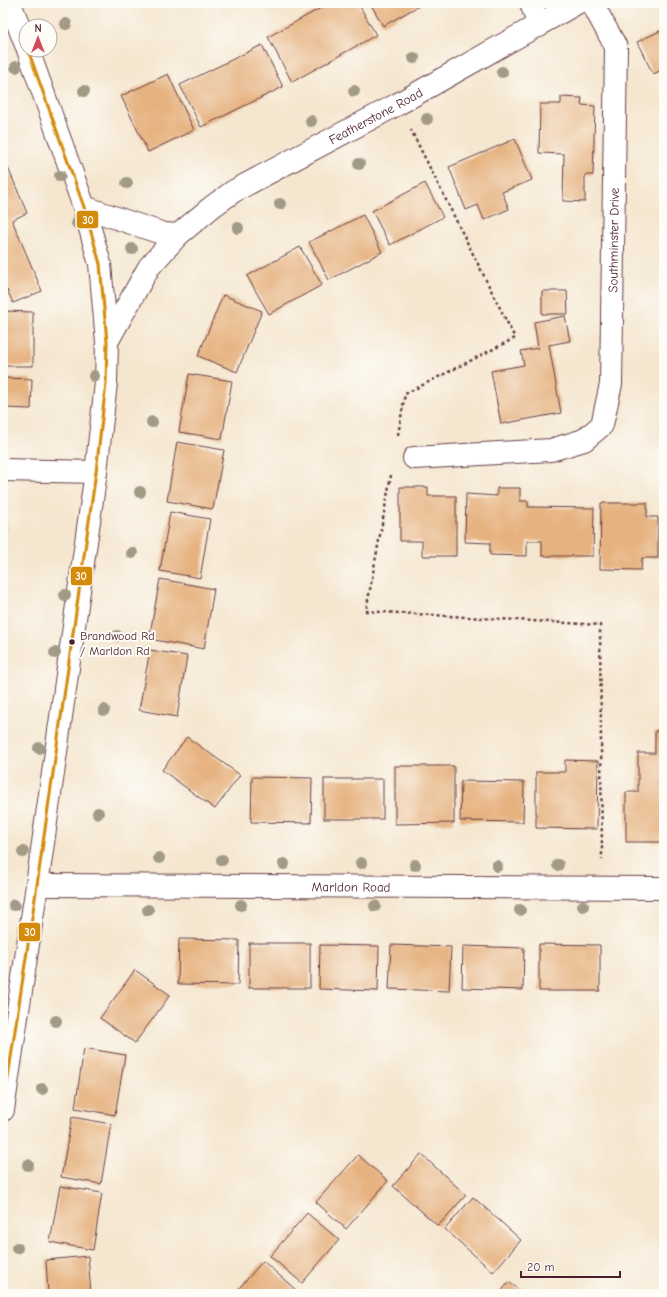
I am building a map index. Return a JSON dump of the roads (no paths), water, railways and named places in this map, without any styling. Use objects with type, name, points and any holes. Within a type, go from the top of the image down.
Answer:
[{"type":"street","points":[[10,3],[18,24]]},
{"type":"street","points":[[531,3],[539,26]]},
{"type":"street","name":"Featherstone Road","points":[[107,342],[149,267],[178,235],[213,206],[234,191],[398,104],[539,26],[577,3]]},
{"type":"street","name":"Southminster Drive","points":[[414,458],[552,450],[584,440],[602,425],[611,384],[616,47],[592,3]]},
{"type":"street","points":[[3,1110],[96,472],[106,383],[107,342],[100,264],[84,207],[31,58]]},
{"type":"street","points":[[84,207],[164,234],[178,235]]},
{"type":"street","points":[[3,470],[96,472]]},
{"type":"street","name":"Marldon Road","points":[[37,885],[664,888]]},
{"type":"place","name":"Brandwood Rd / Marldon Rd","points":[[72,642]]}]
